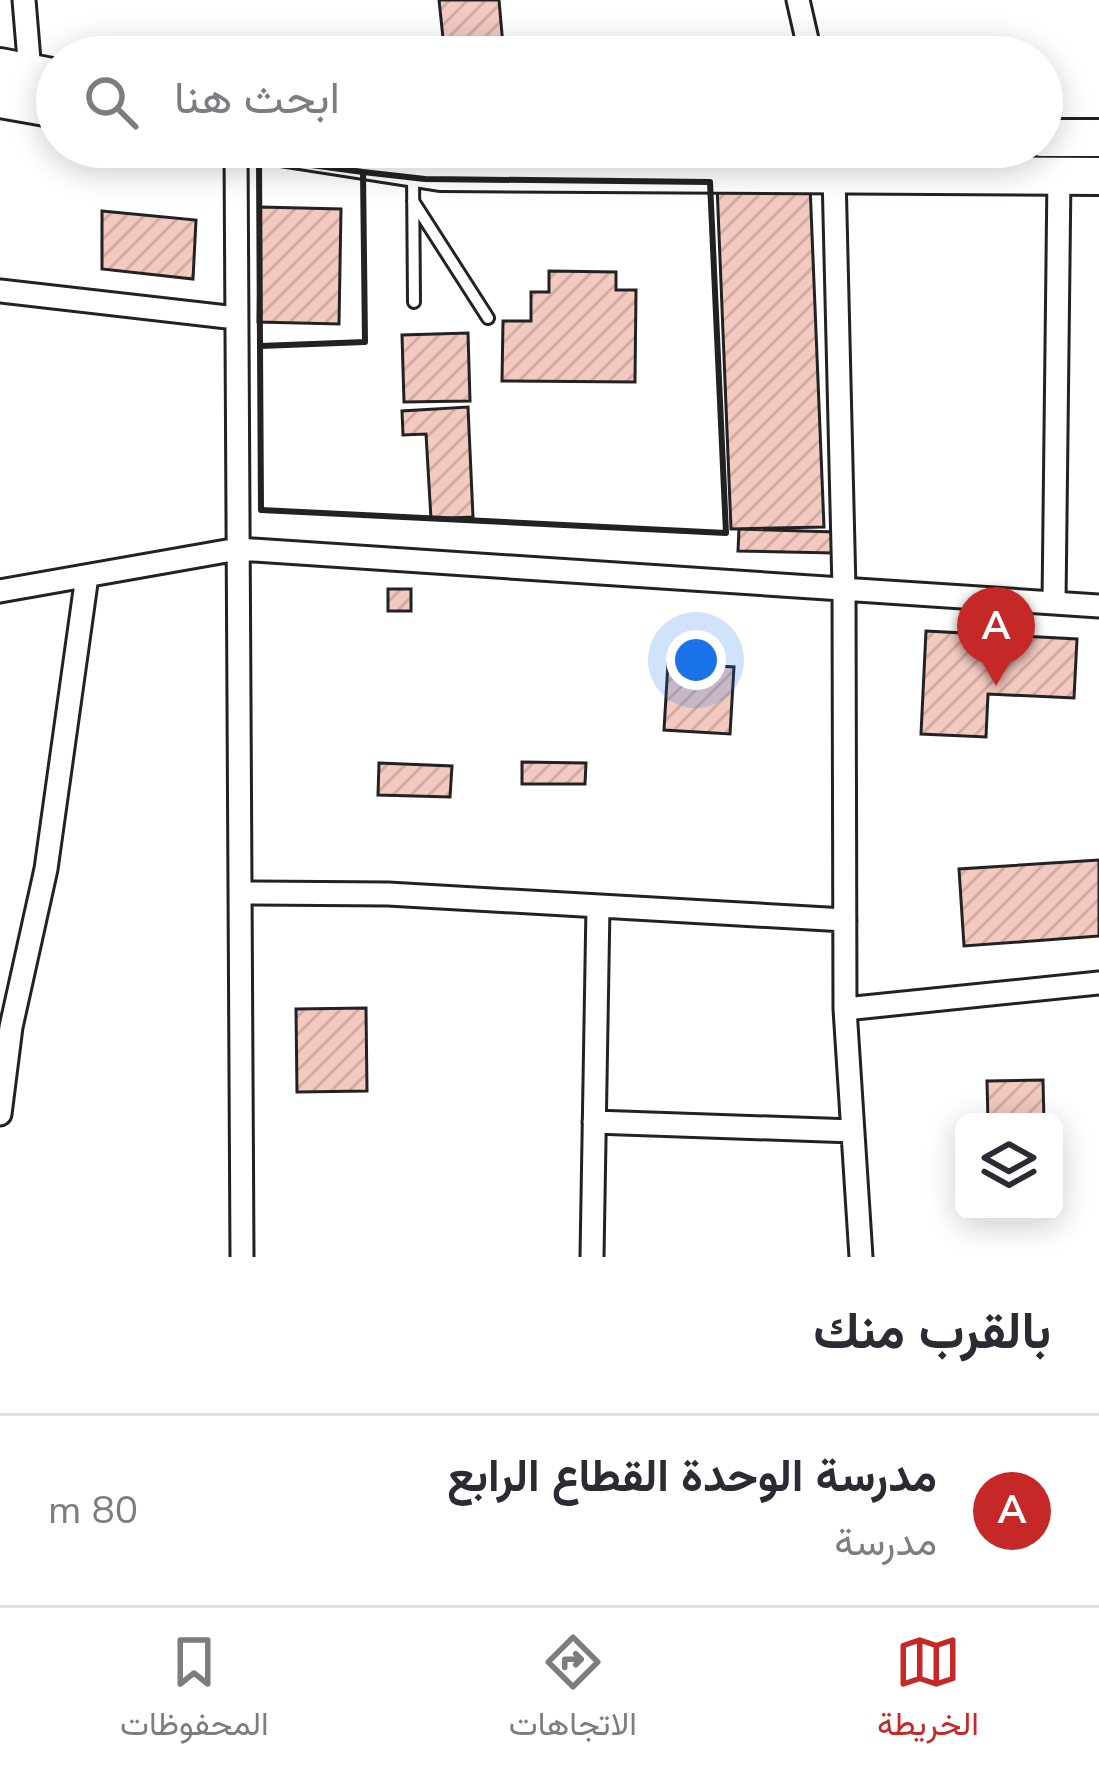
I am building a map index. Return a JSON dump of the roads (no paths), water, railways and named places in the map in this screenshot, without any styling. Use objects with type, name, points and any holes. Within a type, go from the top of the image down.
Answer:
[{"type":"main road","points":[[0,98],[36,105]]},
{"type":"main road","points":[[1063,138],[1099,139]]},
{"type":"main road","points":[[356,168],[413,184],[441,172],[571,168]]},
{"type":"main road","points":[[946,168],[1099,176]]},
{"type":"street","points":[[24,0],[29,72]]},
{"type":"street","points":[[798,0],[806,36]]},
{"type":"street","points":[[236,168],[242,1257]]},
{"type":"street","points":[[832,168],[844,589],[844,1009],[861,1257]]},
{"type":"street","points":[[1054,603],[1059,176]]},
{"type":"street","points":[[0,291],[236,318]]},
{"type":"street","points":[[0,591],[238,549],[1099,606]]},
{"type":"street","points":[[0,1114],[5,1028],[46,869],[87,575]]},
{"type":"street","points":[[240,893],[388,894],[844,920]]},
{"type":"street","points":[[592,1257],[598,906]]},
{"type":"street","points":[[844,1009],[1099,983]]},
{"type":"street","points":[[594,1122],[853,1131]]},
{"type":"lane","points":[[413,184],[414,302]]},
{"type":"lane","points":[[413,184],[488,318]]},
{"type":"place","name":"مدرسة الوحدة القطاع الرابع","points":[[996,686]]}]
